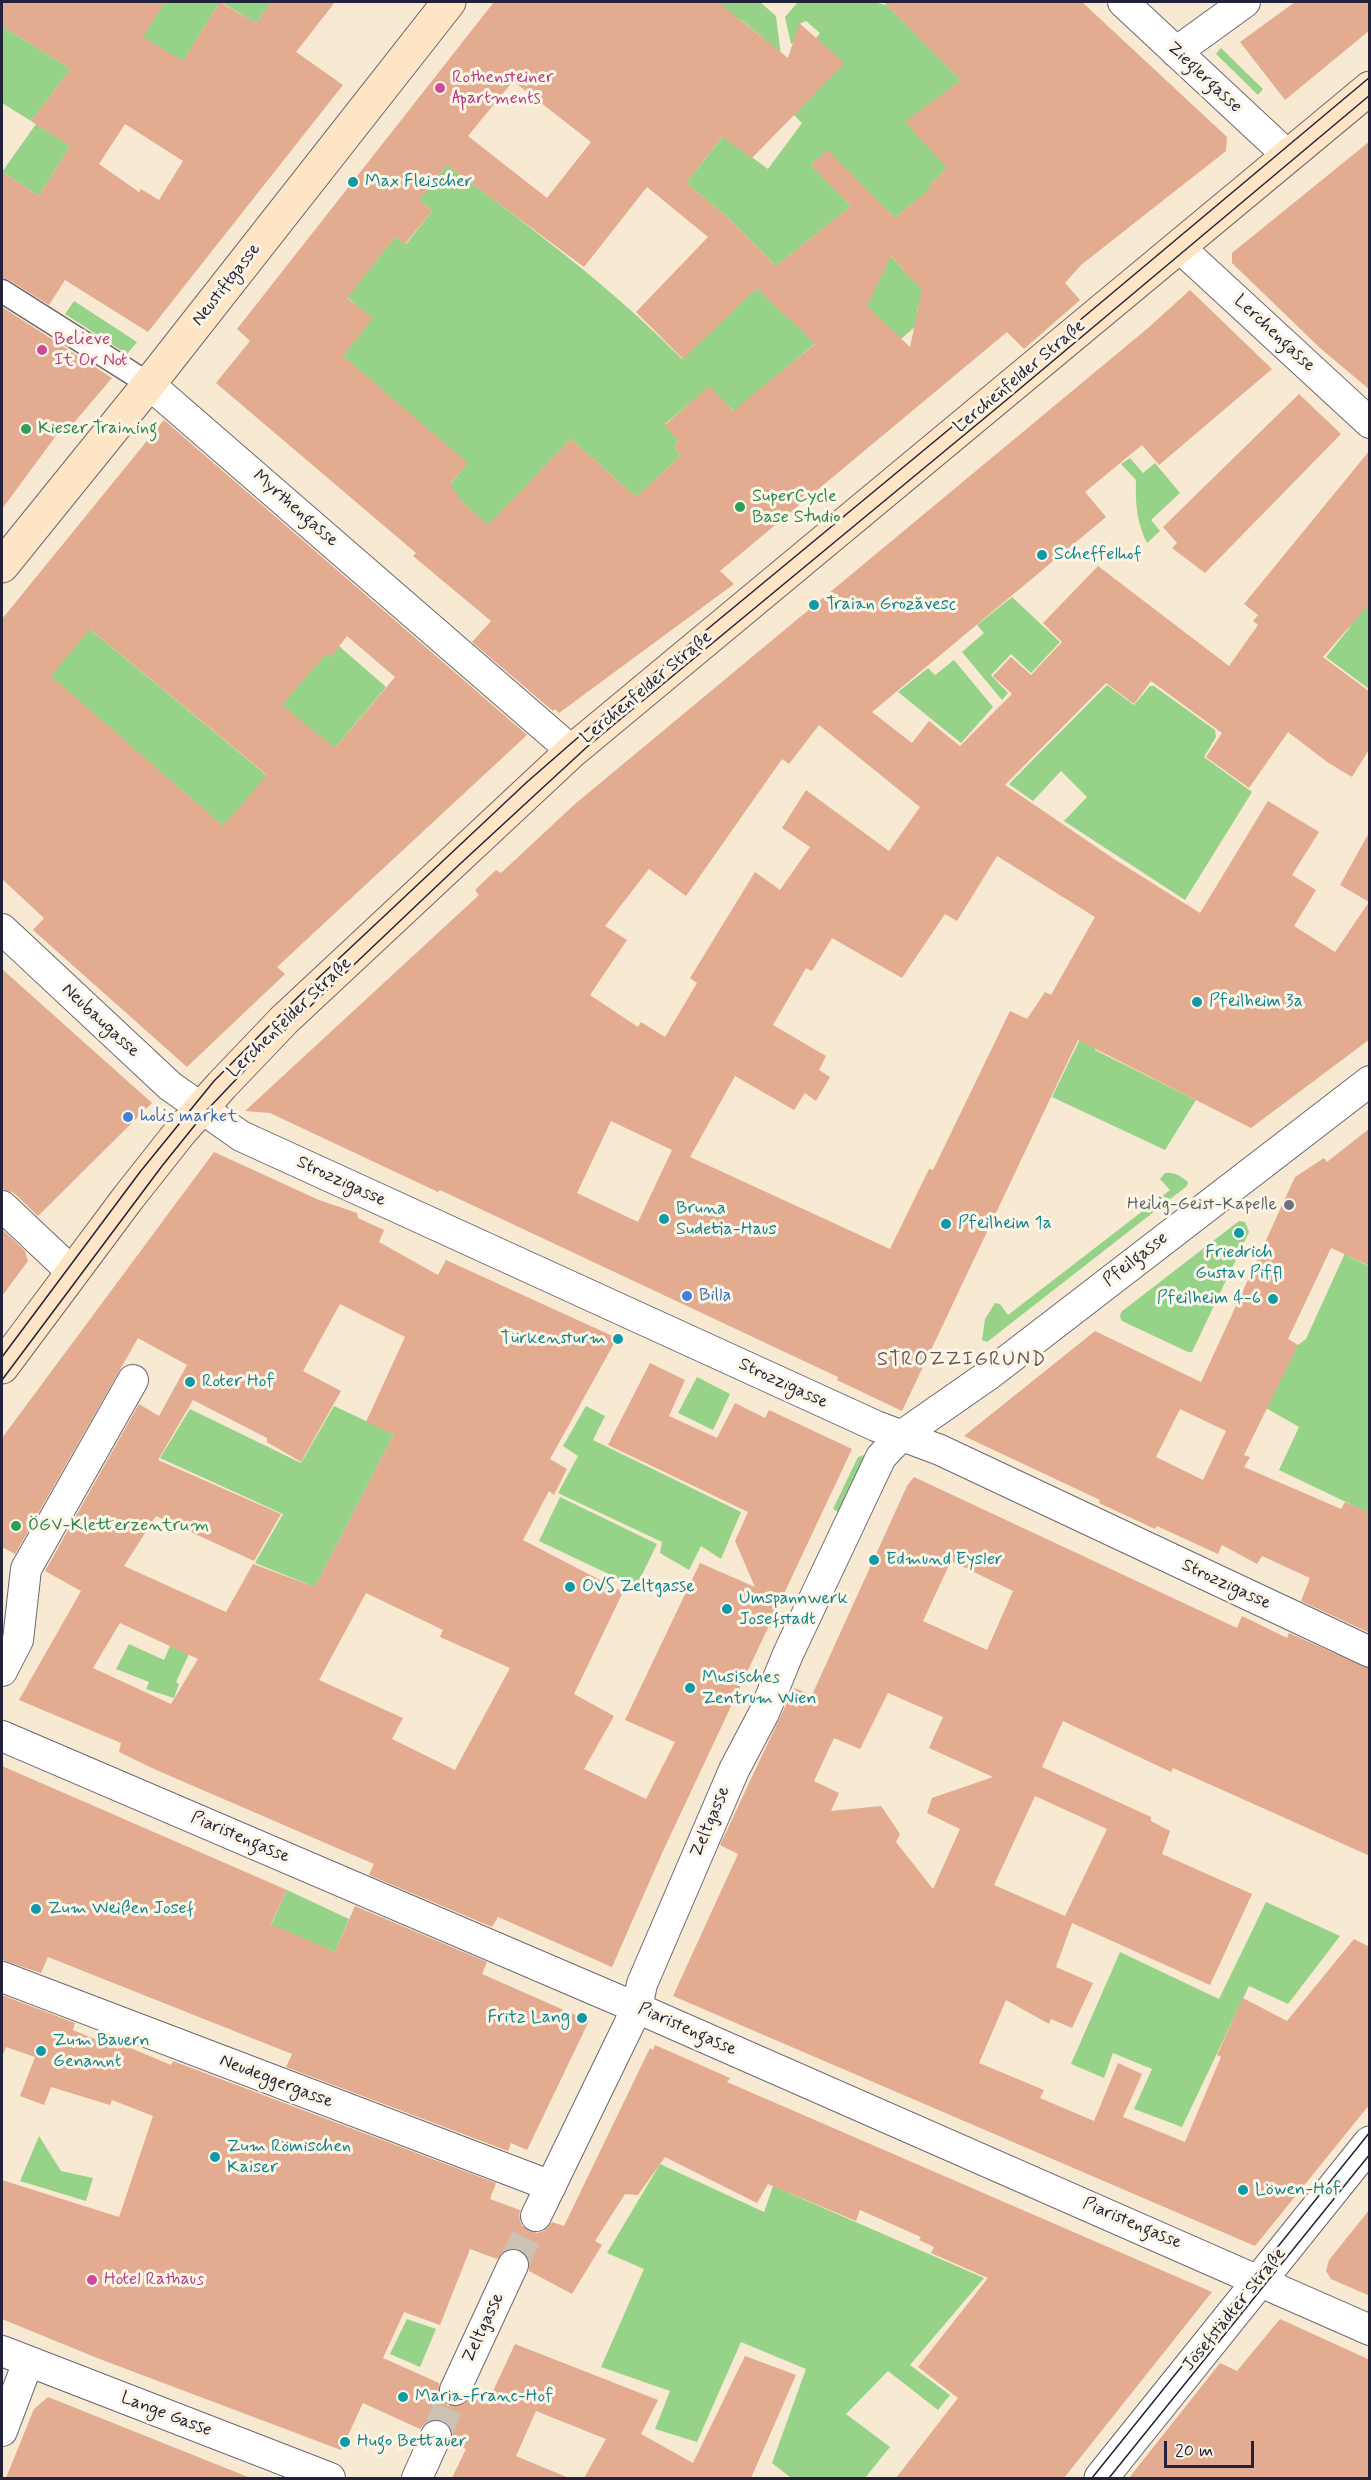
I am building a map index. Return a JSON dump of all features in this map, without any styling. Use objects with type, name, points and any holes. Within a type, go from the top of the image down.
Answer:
[{"type":"main road","name":"Neustiftgasse","points":[[2,566],[149,384],[449,2]]},
{"type":"main road","name":"Lerchenfelder Straße","points":[[2,1367],[181,1131],[284,1020],[572,751],[1286,154],[1370,88]]},
{"type":"street","name":"Zieglergasse","points":[[1123,2],[1286,154]]},
{"type":"street","points":[[1176,52],[1245,2]]},
{"type":"street","name":"Lerchengasse","points":[[1178,246],[1370,423]]},
{"type":"street","name":"Myrthengasse","points":[[2,291],[149,384],[572,751]]},
{"type":"street","name":"Neubaugasse","points":[[2,929],[170,1086],[202,1107]]},
{"type":"street","name":"Pfeilgasse","points":[[901,1436],[987,1376],[1370,1081]]},
{"type":"street","name":"Strozzigasse","points":[[202,1107],[241,1136],[901,1436],[940,1450],[1370,1652]]},
{"type":"street","points":[[2,1206],[72,1272]]},
{"type":"street","points":[[2,1671],[18,1640],[26,1569],[133,1380]]},
{"type":"street","name":"Zeltgasse","points":[[536,2216],[637,2008],[642,1984],[734,1770],[769,1703],[788,1654],[881,1457],[901,1436]]},
{"type":"street","name":"Piaristengasse","points":[[2,1736],[637,2008],[1370,2330]]},
{"type":"street","name":"Neudeggergasse","points":[[2,1977],[551,2186]]},
{"type":"street","name":"Josefstädter Straße","points":[[1101,2478],[1370,2143]]},
{"type":"street","name":"Zeltgasse","points":[[455,2391],[513,2265]]},
{"type":"street","points":[[2,2431],[15,2356]]},
{"type":"street","name":"Lange Gasse","points":[[15,2356],[330,2478]]},
{"type":"street","points":[[417,2478],[436,2436]]},
{"type":"green space","points":[[165,2],[220,2],[183,61],[142,67],[143,36]]},
{"type":"green space","points":[[221,2],[272,2],[256,23]]},
{"type":"green space","points":[[719,2],[760,2],[776,16],[781,55],[758,43],[762,37],[741,20],[714,8]]},
{"type":"green space","points":[[798,2],[872,2],[887,5],[961,80],[906,122],[948,167],[929,186],[1019,278],[914,202],[895,218],[828,151],[811,165],[851,206],[776,266],[726,216],[686,183],[723,136],[768,169],[802,123],[794,115],[844,63],[816,38],[820,33],[806,21],[799,24],[800,35],[791,44],[785,17]]},
{"type":"green space","points":[[2,26],[71,69],[31,121],[2,103]]},
{"type":"green space","points":[[1221,48],[1263,89],[1258,95],[1216,54]]},
{"type":"green space","points":[[36,124],[70,146],[39,196],[2,172]]},
{"type":"green space","points":[[447,165],[598,282],[682,359],[757,288],[785,315],[805,295],[836,326],[757,392],[773,450],[709,387],[665,424],[679,442],[674,447],[681,456],[636,497],[571,439],[495,518],[491,529],[447,488],[467,464],[343,356],[372,318],[338,290],[369,270],[395,237],[406,244],[432,211],[419,200]]},
{"type":"green space","points":[[886,251],[931,299],[920,301],[917,312],[924,319],[901,339],[892,330],[888,334],[843,288],[864,289],[877,285],[883,272],[873,261]]},
{"type":"green space","points":[[74,301],[137,342],[127,354],[65,314]]},
{"type":"green space","points":[[1130,458],[1143,473],[1155,463],[1180,493],[1151,520],[1160,531],[1147,543],[1137,513],[1136,480],[1121,464]]},
{"type":"green space","points":[[1344,589],[1369,606],[1369,689],[1326,657],[1350,627],[1328,607]]},
{"type":"green space","points":[[1012,597],[1060,642],[1031,673],[1011,654],[991,675],[1008,693],[1002,700],[962,652],[984,633],[977,625]]},
{"type":"green space","points":[[85,625],[270,778],[223,826],[46,672]]},
{"type":"green space","points":[[339,646],[386,687],[334,749],[281,704],[326,654],[331,657]]},
{"type":"green space","points":[[954,660],[993,707],[961,743],[898,692],[928,668],[935,675]]},
{"type":"green space","points":[[1107,685],[1134,705],[1150,686],[1154,686],[1215,730],[1216,737],[1204,757],[1252,792],[1185,900],[1064,821],[1087,797],[1061,771],[1033,801],[1009,784]]},
{"type":"green space","points":[[1082,1035],[1097,1043],[1095,1050],[1196,1100],[1165,1150],[1052,1097]]},
{"type":"green space","points":[[1165,1173],[1180,1176],[1188,1182],[1187,1186],[987,1342],[982,1340],[985,1319],[995,1303],[1000,1304],[1008,1315],[1170,1190],[1160,1179]]},
{"type":"green space","points":[[1239,1221],[1245,1222],[1249,1232],[1192,1352],[1122,1321],[1121,1312]]},
{"type":"green space","points":[[1346,1251],[1348,1256],[1369,1266],[1369,1513],[1279,1470],[1299,1427],[1266,1408],[1298,1345],[1306,1339]]},
{"type":"green space","points":[[697,1377],[730,1394],[713,1430],[678,1413]]},
{"type":"green space","points":[[334,1406],[394,1434],[315,1587],[255,1563],[283,1514],[160,1458],[190,1409],[301,1463]]},
{"type":"green space","points":[[586,1406],[605,1416],[593,1440],[741,1512],[721,1559],[701,1546],[689,1570],[660,1553],[662,1542],[558,1493],[578,1456],[563,1446]]},
{"type":"green space","points":[[864,1455],[868,1457],[842,1514],[833,1509],[858,1457]]},
{"type":"green space","points":[[560,1497],[657,1544],[636,1587],[539,1541]]},
{"type":"green space","points":[[129,1644],[164,1660],[170,1646],[189,1654],[176,1682],[179,1684],[174,1698],[146,1689],[149,1682],[116,1669]]},
{"type":"green space","points":[[287,1890],[349,1919],[335,1952],[271,1925]]},
{"type":"green space","points":[[1266,1902],[1340,1936],[1288,2004],[1249,1986],[1182,2127],[1134,2109],[1152,2069],[1113,2053],[1104,2078],[1071,2064],[1120,1952],[1219,1999]]},
{"type":"green space","points":[[39,2136],[61,2171],[93,2178],[86,2201],[20,2181]]},
{"type":"green space","points":[[660,2164],[764,2212],[773,2186],[984,2278],[910,2365],[950,2395],[938,2410],[888,2371],[846,2414],[890,2447],[865,2478],[791,2478],[772,2463],[806,2369],[741,2342],[697,2442],[655,2429],[670,2391],[601,2367],[644,2269],[607,2253]]},
{"type":"green space","points":[[407,2319],[436,2329],[420,2367],[390,2354]]},
{"type":"building","points":[[2,2],[165,2],[143,37],[183,61],[220,2],[256,23],[272,2],[335,2],[296,52],[343,85],[148,332],[65,280],[49,305],[2,278],[2,172],[39,196],[70,146],[31,121],[71,69],[2,26]],"holes":[[[125,124],[183,161],[159,200],[141,189],[139,192],[99,164]]]},
{"type":"building","points":[[494,2],[718,2],[788,58],[799,23],[845,63],[752,158],[722,137],[686,183],[726,216],[776,266],[851,206],[811,165],[828,150],[895,218],[931,188],[929,186],[947,168],[905,122],[961,80],[884,2],[1082,2],[1227,137],[1226,151],[1081,265],[1065,283],[1080,300],[1024,349],[1007,332],[720,571],[734,584],[559,713],[555,709],[553,711],[472,642],[491,621],[413,556],[416,553],[216,383],[250,341],[237,329]],"holes":[[[513,81],[591,142],[547,198],[468,136]],[[447,165],[584,267],[647,187],[708,237],[636,312],[683,359],[757,288],[815,344],[733,411],[709,386],[665,425],[679,442],[674,447],[681,456],[636,497],[571,439],[488,525],[463,503],[450,484],[468,463],[343,356],[373,318],[347,298],[395,237],[405,244],[432,211],[419,200]],[[891,256],[922,290],[910,347],[867,306]]]},
{"type":"building","points":[[1295,2],[1370,2],[1370,30],[1285,100],[1240,42]]},
{"type":"building","points":[[1370,141],[1370,390],[1320,348],[1232,263],[1232,253]]},
{"type":"building","points":[[1190,290],[1272,369],[1159,465],[1142,445],[1085,492],[1106,517],[872,712],[912,743],[929,721],[960,746],[1012,694],[993,676],[1011,657],[1031,675],[1062,642],[1043,623],[1098,566],[1229,666],[1258,625],[1253,621],[1258,615],[1244,604],[1370,450],[1370,603],[1323,657],[1370,692],[1370,748],[1352,777],[1327,762],[1288,732],[1249,788],[1206,757],[1222,733],[1151,681],[1134,704],[1106,683],[1005,785],[1114,859],[1200,913],[1268,801],[1319,832],[1292,875],[1316,890],[1294,926],[1335,952],[1369,902],[1340,885],[1370,831],[1370,1039],[1251,1128],[1078,1040],[902,1411],[837,1380],[838,1377],[440,1190],[438,1192],[270,1113],[245,1111],[479,895],[475,890],[496,870],[501,873],[575,804],[1148,328]],"holes":[[[819,725],[920,807],[889,851],[806,790],[782,828],[810,847],[780,890],[755,872],[690,978],[697,983],[665,1037],[641,1022],[638,1027],[590,995],[627,940],[605,926],[649,869],[686,896],[782,759],[789,764]],[[997,856],[1095,917],[1051,995],[1045,992],[1027,1019],[1010,1011],[933,1170],[929,1169],[890,1249],[690,1157],[735,1076],[794,1110],[805,1093],[816,1101],[830,1077],[819,1070],[826,1056],[773,1025],[806,968],[812,971],[832,938],[902,978],[945,914],[957,921]],[[611,1121],[672,1150],[638,1222],[577,1193]]]},
{"type":"building","points":[[2,307],[112,378],[66,432],[61,429],[2,509]]},
{"type":"building","points":[[1299,394],[1341,434],[1205,573],[1172,548],[1177,543],[1163,527]]},
{"type":"building","points":[[164,420],[527,735],[277,967],[285,974],[187,1067],[33,930],[44,918],[2,879],[2,619]],"holes":[[[90,629],[267,775],[223,826],[51,676]],[[347,636],[395,677],[335,748],[282,705],[326,654],[331,657]]]},
{"type":"building","points":[[2,969],[152,1103],[38,1216],[14,1193],[2,1189]]},
{"type":"building","points":[[1370,1128],[1370,1266],[1331,1248],[1288,1339],[1298,1345],[1244,1455],[1250,1457],[1244,1467],[1341,1509],[1345,1502],[1370,1513],[1370,1633],[1301,1601],[1310,1578],[1262,1556],[1257,1564],[1222,1545],[1218,1554],[1157,1526],[1155,1529],[1099,1503],[1100,1500],[964,1436],[1095,1331],[1201,1382],[1295,1177],[1324,1158],[1327,1162]],"holes":[[[1180,1409],[1226,1431],[1203,1480],[1156,1457]]]},
{"type":"building","points":[[214,1152],[319,1200],[357,1213],[358,1218],[384,1230],[379,1242],[438,1275],[446,1260],[617,1338],[550,1459],[567,1469],[554,1495],[549,1491],[523,1540],[623,1592],[574,1694],[614,1716],[584,1769],[646,1799],[675,1742],[625,1720],[700,1563],[755,1587],[735,1541],[748,1512],[608,1445],[650,1363],[685,1380],[669,1416],[717,1438],[735,1403],[765,1418],[769,1410],[852,1449],[663,1851],[612,1967],[498,1917],[492,1927],[369,1875],[374,1864],[154,1769],[119,1752],[121,1743],[19,1700],[81,1591],[45,1571],[139,1404],[159,1416],[187,1365],[138,1338],[15,1554],[2,1547],[2,1438]],"holes":[[[340,1304],[405,1337],[366,1422],[394,1434],[315,1587],[253,1564],[226,1612],[124,1566],[156,1516],[254,1561],[281,1514],[158,1460],[193,1400],[267,1438],[267,1442],[301,1462],[341,1391],[303,1371]],[[366,1593],[443,1630],[440,1637],[510,1668],[455,1770],[392,1739],[403,1718],[319,1680]],[[120,1623],[198,1659],[171,1704],[93,1668]]]},
{"type":"building","points":[[2,1229],[25,1251],[28,1261],[2,1296]]},
{"type":"building","points":[[914,1477],[1237,1628],[1242,1616],[1287,1638],[1289,1633],[1370,1669],[1370,1856],[1173,1768],[1171,1772],[1063,1721],[1042,1767],[1151,1817],[1151,1821],[1170,1831],[1162,1854],[1252,1894],[1210,1985],[1072,1923],[1056,1967],[1093,1983],[1072,2028],[1051,2019],[1049,2024],[1006,2000],[979,2063],[1044,2090],[1040,2098],[1094,2121],[1118,2063],[1142,2074],[1123,2117],[1185,2142],[1221,2057],[1217,2055],[1243,1998],[1287,2021],[1354,1939],[1370,1947],[1370,2104],[1255,2246],[673,1996],[738,1854],[720,1845],[794,1688],[812,1695],[907,1486]],"holes":[[[951,1561],[1013,1591],[987,1650],[923,1621]],[[888,1693],[943,1717],[929,1748],[993,1777],[932,1798],[927,1813],[960,1829],[933,1889],[896,1842],[900,1834],[881,1806],[831,1811],[839,1793],[814,1781],[834,1738],[860,1749]],[[1035,1796],[1107,1829],[1065,1916],[994,1885]]]},
{"type":"building","points":[[2,1766],[287,1890],[271,1924],[335,1952],[355,1906],[487,1962],[482,1974],[589,2021],[527,2150],[511,2143],[508,2151],[286,2067],[292,2054],[48,1957],[41,1973],[2,1960]]},
{"type":"building","points":[[2,1995],[75,2023],[73,2030],[118,2049],[121,2044],[171,2065],[173,2061],[496,2183],[490,2199],[520,2210],[519,2218],[522,2226],[537,2233],[546,2230],[552,2222],[564,2226],[650,2048],[653,2050],[655,2045],[730,2078],[727,2082],[1212,2292],[1064,2478],[896,2478],[958,2398],[918,2367],[988,2278],[931,2253],[934,2247],[919,2240],[921,2237],[860,2210],[856,2221],[768,2184],[757,2203],[665,2157],[638,2195],[625,2194],[595,2241],[602,2245],[572,2294],[529,2271],[527,2256],[520,2249],[504,2251],[497,2259],[470,2249],[440,2325],[404,2312],[383,2358],[439,2383],[441,2399],[448,2406],[464,2404],[471,2397],[487,2404],[515,2344],[658,2400],[641,2434],[693,2463],[745,2356],[796,2375],[751,2478],[584,2478],[606,2439],[536,2411],[516,2456],[569,2478],[452,2478],[466,2449],[452,2443],[450,2426],[443,2420],[426,2422],[420,2429],[363,2403],[341,2450],[97,2358],[2,2319],[2,2180],[119,2217],[153,2116],[112,2100],[110,2105],[51,2087],[44,2105],[20,2096],[35,2057],[6,2047],[2,2057]]},
{"type":"building","points":[[1370,2209],[1370,2296],[1331,2279],[1326,2271],[1329,2260]]},
{"type":"building","points":[[1280,2319],[1370,2360],[1370,2478],[1129,2478],[1220,2363],[1237,2371]]},
{"type":"building","points":[[48,2397],[248,2478],[6,2478],[34,2409]]},
{"type":"tunnel","points":[[513,2265],[536,2216]]},
{"type":"tunnel","points":[[436,2436],[455,2390]]},
{"type":"tram line","points":[[2,1357],[140,1172],[214,1081],[298,997],[527,782],[606,713],[1370,77]]},
{"type":"tram line","points":[[2,1380],[162,1166],[207,1110],[262,1052],[460,864],[588,746],[1370,95]]},
{"type":"tram line","points":[[1092,2478],[1370,2132]]},
{"type":"tram line","points":[[1109,2478],[1370,2154]]},
{"type":"place","name":"Rothensteiner Apartments","points":[[440,88]]},
{"type":"place","name":"Max Fleischer","points":[[353,182]]},
{"type":"place","name":"Believe It Or Not","points":[[42,350]]},
{"type":"place","name":"Kieser Training","points":[[26,429]]},
{"type":"place","name":"SuperCycle Base Studio","points":[[740,507]]},
{"type":"place","name":"Scheffelhof","points":[[1042,555]]},
{"type":"place","name":"Traian Grozăvesc","points":[[814,605]]},
{"type":"place","name":"Pfeilheim 3a","points":[[1197,1002]]},
{"type":"place","name":"holis market","points":[[128,1117]]},
{"type":"place","name":"Heilig-Geist-Kapelle","points":[[1289,1205]]},
{"type":"place","name":"Bruna Sudetia-Haus","points":[[664,1219]]},
{"type":"place","name":"Pfeilheim 1a","points":[[946,1224]]},
{"type":"place","name":"Friedrich Gustav Piffl","points":[[1239,1233]]},
{"type":"place","name":"Billa","points":[[687,1296]]},
{"type":"place","name":"Pfeilheim 4-6","points":[[1273,1299]]},
{"type":"place","name":"Türkensturm","points":[[618,1339]]},
{"type":"place","name":"Roter Hof","points":[[190,1382]]},
{"type":"place","name":"ÖGV-Kletterzentrum","points":[[16,1526]]},
{"type":"place","name":"Edmund Eysler","points":[[874,1560]]},
{"type":"place","name":"OVS Zeltgasse","points":[[570,1587]]},
{"type":"place","name":"Umspannwerk Josefstadt","points":[[727,1609]]},
{"type":"place","name":"Musisches Zentrum Wien","points":[[690,1688]]},
{"type":"place","name":"Zum Weißen Josef","points":[[36,1909]]},
{"type":"place","name":"Fritz Lang","points":[[582,2018]]},
{"type":"place","name":"Zum Bauern Genannt","points":[[41,2051]]},
{"type":"place","name":"Zum Römischen Kaiser","points":[[215,2157]]},
{"type":"place","name":"Löwen-Hof","points":[[1243,2190]]},
{"type":"place","name":"Hotel Rathaus","points":[[92,2280]]},
{"type":"place","name":"Maria-Franc-Hof","points":[[403,2397]]},
{"type":"place","name":"Hugo Bettauer","points":[[345,2442]]},
{"type":"district","name":"STROZZIGRUND","points":[[962,1361]]}]
